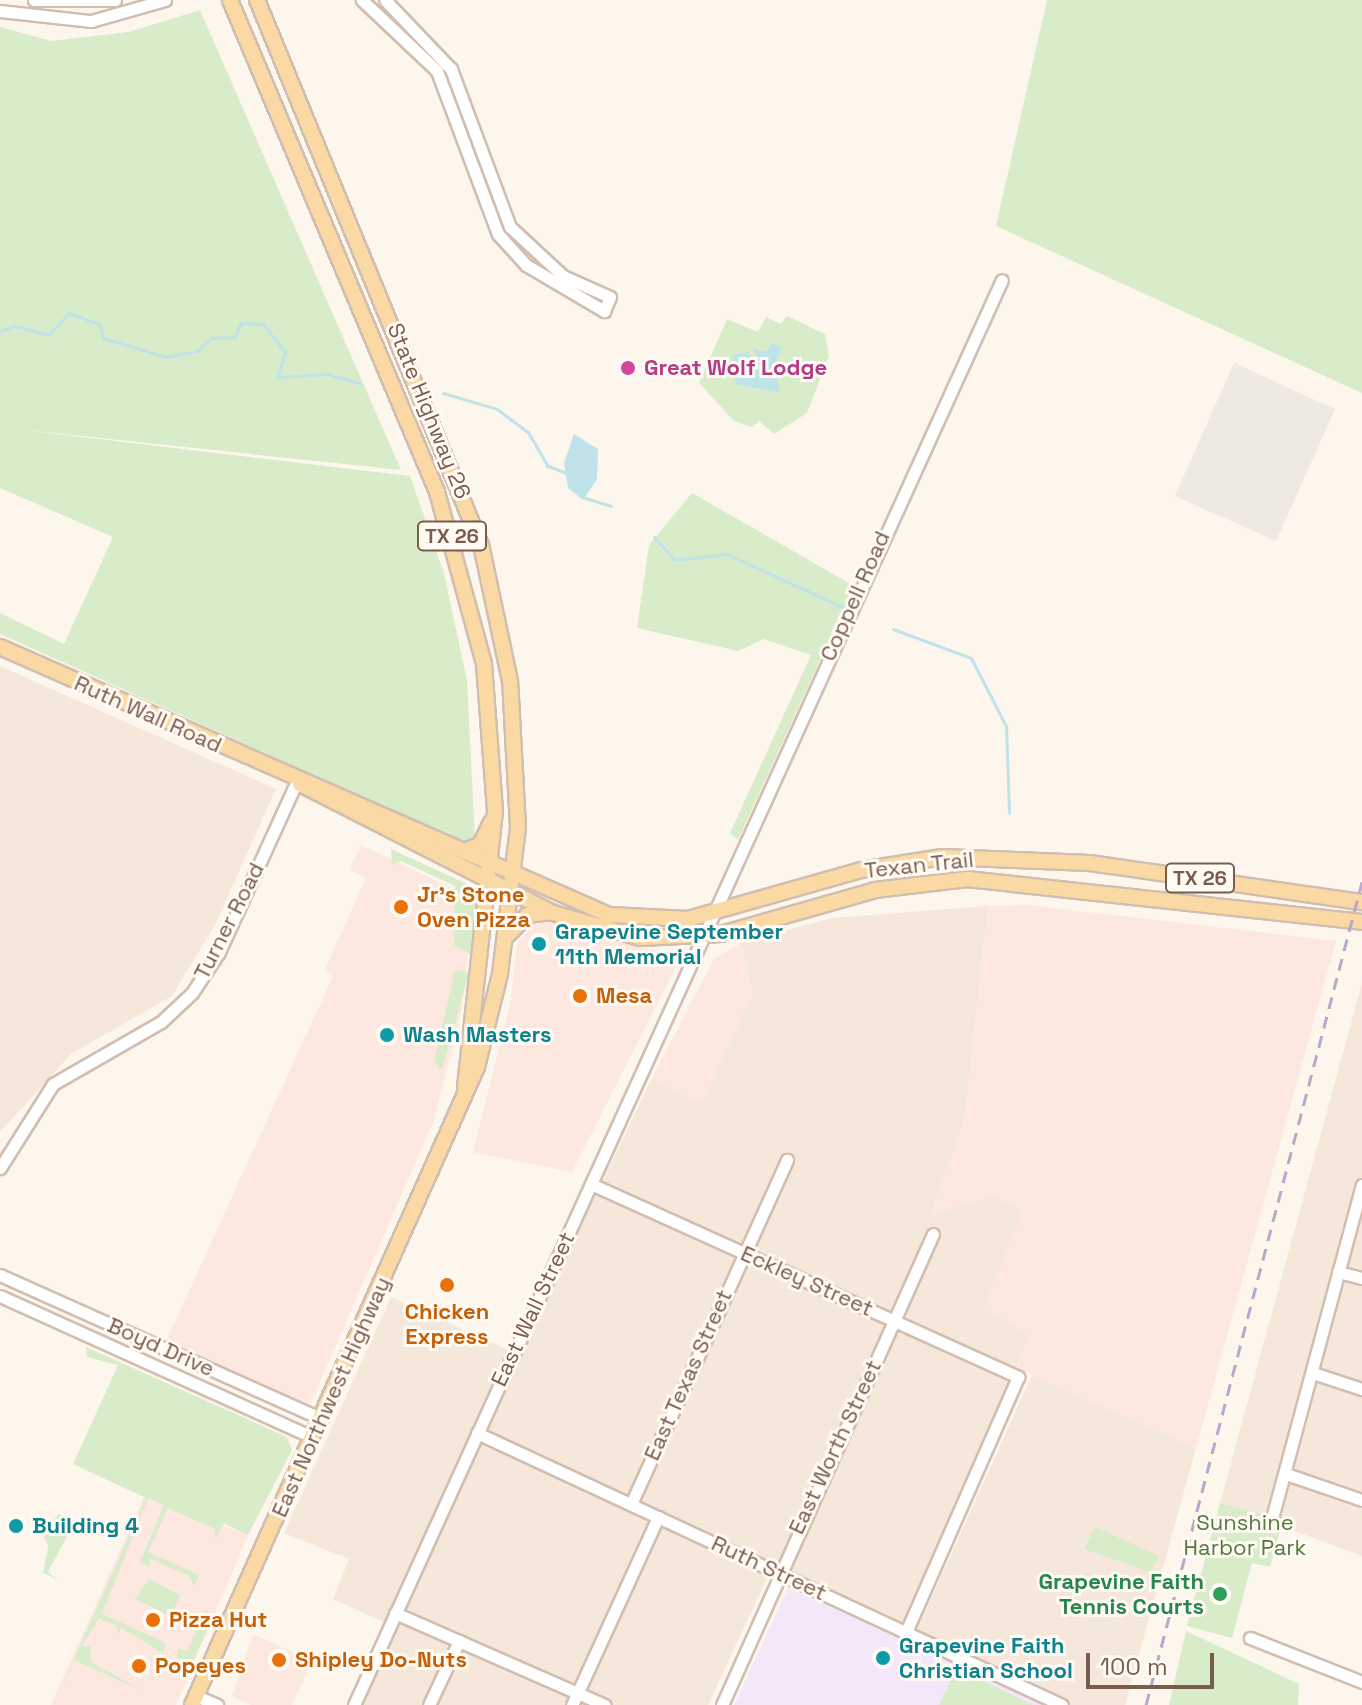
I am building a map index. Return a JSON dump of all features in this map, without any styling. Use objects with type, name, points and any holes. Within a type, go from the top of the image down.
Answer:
[{"type":"main road","name":"State Highway 26","points":[[230,0],[367,324],[463,572],[492,711],[495,811],[490,880]]},
{"type":"main road","name":"State Highway 26","points":[[257,0],[464,491],[494,591],[510,681],[518,827],[512,892]]},
{"type":"main road","points":[[264,17],[268,0]]},
{"type":"main road","points":[[367,324],[390,316]]},
{"type":"main road","name":"Ruth Wall Road","points":[[0,647],[297,781],[491,863]]},
{"type":"main road","name":"Ruth Wall Road","points":[[297,781],[490,880]]},
{"type":"main road","points":[[464,851],[480,845],[495,811]]},
{"type":"main road","name":"TX 26","points":[[518,827],[525,864],[540,885]]},
{"type":"main road","points":[[965,857],[967,879]]},
{"type":"main road","name":"Texan Trail","points":[[491,863],[609,915],[713,914],[861,870],[965,857],[1090,863],[1362,902]]},
{"type":"main road","name":"Texan Trail","points":[[490,880],[553,913],[641,938],[703,936],[875,890],[967,879],[1362,922]]},
{"type":"main road","name":"East Northwest Highway","points":[[465,1088],[490,880]]},
{"type":"main road","name":"East Northwest Highway","points":[[194,1700],[322,1419],[465,1088],[493,1016],[512,892]]},
{"type":"main road","points":[[505,940],[527,915],[553,913]]},
{"type":"street","points":[[34,0],[115,0]]},
{"type":"street","points":[[0,11],[91,21],[165,0]]},
{"type":"street","points":[[362,0],[437,71],[498,234],[537,273],[604,311],[610,297],[563,276],[510,227],[451,69],[385,0]]},
{"type":"street","name":"Coppell Road","points":[[713,914],[1002,280]]},
{"type":"street","name":"Turner Road","points":[[0,1168],[53,1084],[161,1022],[192,993],[219,952],[297,781]]},
{"type":"street","name":"East Wall Street","points":[[354,1705],[713,914]]},
{"type":"street","name":"East Texas Street","points":[[631,1504],[787,1160]]},
{"type":"street","name":"Eckley Street","points":[[591,1184],[894,1320],[1020,1381],[906,1632]]},
{"type":"street","points":[[1271,1522],[1362,1185]]},
{"type":"street","name":"East Worth Street","points":[[722,1705],[933,1234]]},
{"type":"street","points":[[1338,1272],[1362,1278]]},
{"type":"street","name":"Boyd Drive","points":[[0,1275],[322,1419]]},
{"type":"street","name":"Boyd Drive","points":[[0,1296],[313,1437]]},
{"type":"street","points":[[67,1326],[84,1312]]},
{"type":"street","points":[[84,1312],[84,1334]]},
{"type":"street","points":[[1313,1373],[1362,1389]]},
{"type":"street","name":"Ruth Street","points":[[477,1433],[1062,1705]]},
{"type":"street","points":[[1286,1474],[1362,1500]]},
{"type":"street","points":[[572,1705],[658,1517]]},
{"type":"street","points":[[395,1613],[605,1705]]},
{"type":"street","points":[[1250,1638],[1362,1682]]},
{"type":"street","points":[[429,1705],[459,1641]]},
{"type":"street","points":[[194,1700],[217,1705]]},
{"type":"shaded area","points":[[1234,363],[1335,409],[1276,541],[1175,496]]},
{"type":"shaded area","points":[[0,666],[276,789],[216,923],[172,996],[71,1054],[0,1132]]},
{"type":"shaded area","points":[[361,845],[474,898],[462,1008],[434,1120],[307,1412],[163,1348],[333,976],[325,969],[366,878],[350,870]]},
{"type":"shaded area","points":[[1027,905],[1336,941],[1196,1448],[1017,1368],[1030,1336],[984,1307],[1023,1210],[994,1196],[931,1214],[965,1117],[988,906]]},
{"type":"shaded area","points":[[988,906],[965,1117],[931,1214],[994,1196],[1024,1211],[984,1307],[1030,1336],[905,1624],[774,1563],[708,1705],[358,1705],[393,1626],[333,1599],[349,1559],[284,1533],[391,1297],[519,1355],[652,1078],[701,1103],[753,994],[741,943],[831,918]]},
{"type":"shaded area","points":[[538,920],[681,957],[572,1172],[473,1152],[511,999],[517,943]]},
{"type":"shaded area","points":[[741,943],[753,994],[701,1103],[652,1078],[714,959]]},
{"type":"shaded area","points":[[1362,983],[1362,1556],[1281,1526],[1282,1520],[1220,1503]]},
{"type":"shaded area","points":[[1032,1375],[1196,1448],[1125,1705],[1047,1705],[911,1643]]},
{"type":"shaded area","points":[[144,1497],[248,1535],[176,1705],[51,1705]]},
{"type":"shaded area","points":[[788,1588],[1047,1705],[734,1705]]},
{"type":"shaded area","points":[[253,1634],[312,1661],[292,1705],[251,1705],[232,1696]]},
{"type":"green space","points":[[1047,0],[1362,0],[1362,393],[996,226]]},
{"type":"green space","points":[[200,10],[401,470],[15,429],[410,476],[444,573],[467,681],[475,840],[466,843],[0,634],[0,613],[64,644],[113,537],[0,488],[0,27],[51,41],[129,32]]},
{"type":"green space","points":[[787,316],[825,334],[829,356],[807,413],[774,434],[759,421],[752,427],[734,421],[699,383],[727,319],[758,332],[766,317],[781,324]]},
{"type":"green space","points":[[692,493],[854,586],[738,840],[730,833],[811,655],[764,639],[738,651],[637,628],[649,545]]},
{"type":"green space","points":[[391,849],[478,889],[470,954],[454,945],[455,886],[401,861],[392,865]]},
{"type":"green space","points":[[455,970],[469,973],[442,1070],[434,1062]]},
{"type":"green space","points":[[86,1347],[287,1437],[292,1450],[248,1535],[224,1524],[215,1539],[215,1529],[168,1508],[148,1552],[199,1575],[194,1586],[189,1576],[151,1559],[149,1567],[140,1562],[164,1505],[148,1498],[102,1614],[166,1643],[163,1653],[121,1628],[118,1635],[117,1626],[99,1618],[82,1646],[90,1646],[91,1662],[145,1692],[74,1660],[56,1699],[146,1498],[73,1464],[118,1365],[87,1357]]},
{"type":"green space","name":"Sunshine Harbor Park","points":[[1220,1503],[1283,1520],[1270,1567],[1252,1563],[1232,1638],[1187,1626]]},
{"type":"green space","points":[[59,1514],[75,1521],[48,1572],[57,1579],[43,1573],[48,1546],[42,1532]]},
{"type":"green space","points":[[1095,1527],[1159,1556],[1151,1572],[1084,1549]]},
{"type":"green space","points":[[149,1579],[180,1595],[171,1616],[135,1599]]},
{"type":"green space","points":[[205,1610],[214,1615],[188,1672],[175,1676],[168,1673],[175,1673],[178,1648],[187,1651]]},
{"type":"green space","points":[[1186,1631],[1299,1684],[1298,1705],[1169,1705]]},
{"type":"green space","points":[[957,1668],[1033,1705],[939,1705]]},
{"type":"water","points":[[772,343],[781,347],[777,361],[799,369],[791,378],[775,368],[780,393],[736,384],[733,355],[748,352],[761,375],[764,366],[752,348],[766,352]]},
{"type":"water","points":[[574,434],[598,449],[597,479],[583,500],[568,488],[564,463]]},
{"type":"waterway","points":[[0,331],[14,326],[49,335],[69,313],[100,324],[103,338],[166,357],[197,351],[211,338],[235,337],[241,323],[263,324],[285,352],[278,377],[327,374],[362,384]]},
{"type":"waterway","points":[[443,393],[497,409],[528,432],[548,466],[567,473]]},
{"type":"waterway","points":[[585,498],[611,506]]},
{"type":"waterway","points":[[654,537],[675,560],[727,554],[842,607]]},
{"type":"waterway","points":[[893,629],[971,658],[1006,726],[1009,813]]},
{"type":"railway","points":[[1146,1705],[1362,882]]},
{"type":"place","name":"Great Wolf Lodge","points":[[628,368]]},
{"type":"place","name":"Jr's Stone Oven Pizza","points":[[401,907]]},
{"type":"place","name":"Grapevine September 11th Memorial","points":[[539,944]]},
{"type":"place","name":"Mesa","points":[[580,996]]},
{"type":"place","name":"Wash Masters","points":[[387,1035]]},
{"type":"place","name":"Chicken Express","points":[[447,1285]]},
{"type":"place","name":"Building 4","points":[[16,1526]]},
{"type":"place","name":"Grapevine Faith Tennis Courts","points":[[1220,1594]]},
{"type":"place","name":"Pizza Hut","points":[[153,1620]]},
{"type":"place","name":"Grapevine Faith Christian School","points":[[883,1658]]},
{"type":"place","name":"Shipley Do-Nuts","points":[[279,1660]]},
{"type":"place","name":"Popeyes","points":[[139,1666]]}]
